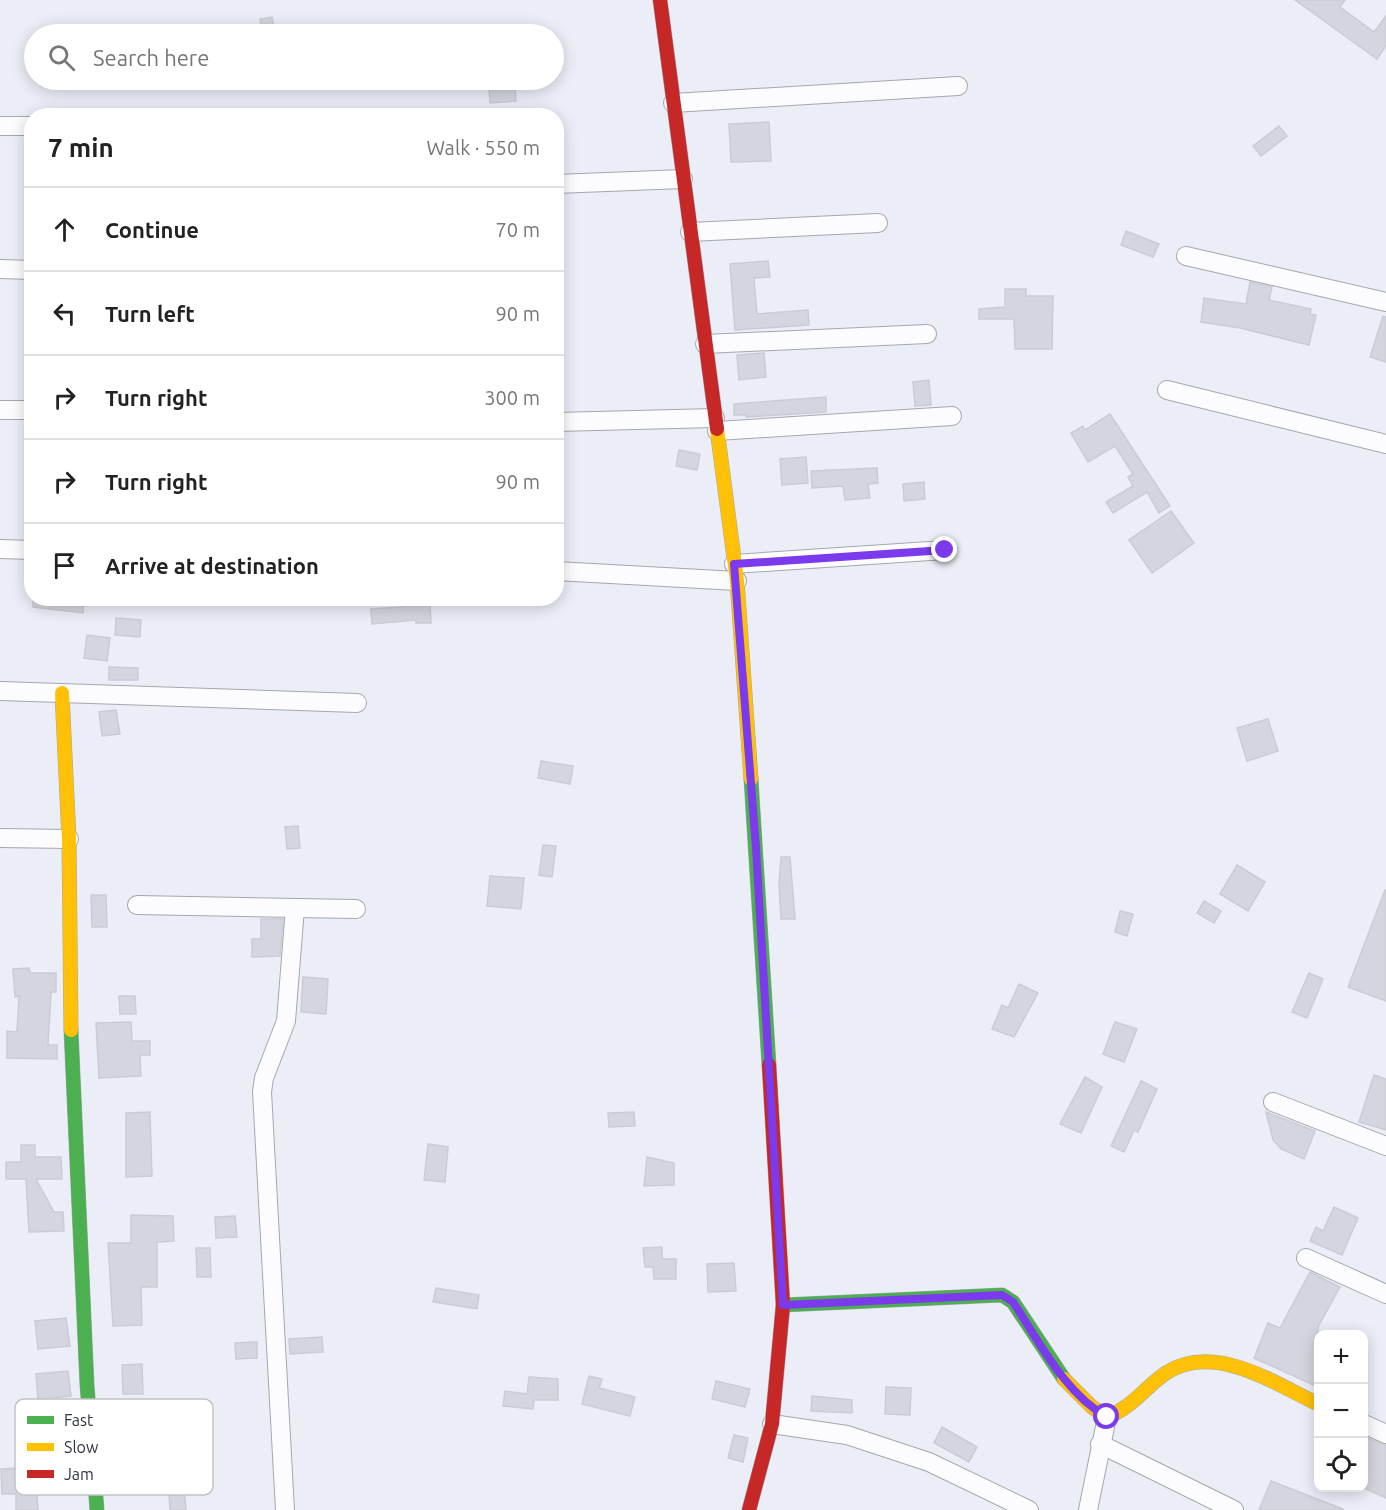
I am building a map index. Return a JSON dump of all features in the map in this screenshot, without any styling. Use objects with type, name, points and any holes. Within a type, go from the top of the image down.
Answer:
[{"type":"street","points":[[660,0],[735,573],[757,860],[783,1305],[772,1424],[749,1510]]},
{"type":"street","points":[[673,103],[958,86]]},
{"type":"street","points":[[0,126],[24,126]]},
{"type":"street","points":[[564,184],[683,179]]},
{"type":"street","points":[[690,232],[878,223]]},
{"type":"street","points":[[1186,256],[1386,302]]},
{"type":"street","points":[[0,269],[24,270]]},
{"type":"street","points":[[705,344],[927,333]]},
{"type":"street","points":[[1167,390],[1386,444]]},
{"type":"street","points":[[0,410],[24,410]]},
{"type":"street","points":[[564,422],[716,425],[952,416]]},
{"type":"street","points":[[0,549],[24,550]]},
{"type":"street","points":[[564,570],[735,573],[945,550]]},
{"type":"street","points":[[0,691],[357,703]]},
{"type":"street","points":[[62,693],[69,839],[73,1096],[88,1399]]},
{"type":"street","points":[[0,838],[69,839]]},
{"type":"street","points":[[137,905],[356,909]]},
{"type":"street","points":[[285,1510],[262,1092],[264,1078],[286,1022],[295,908]]},
{"type":"street","points":[[1273,1102],[1386,1146]]},
{"type":"street","points":[[1306,1258],[1386,1293]]},
{"type":"street","points":[[783,1305],[1002,1295],[1013,1302],[1057,1368],[1089,1407],[1107,1417],[1120,1413],[1168,1371],[1195,1361],[1222,1362],[1314,1402]]},
{"type":"street","points":[[1088,1510],[1107,1417]]},
{"type":"street","points":[[772,1424],[847,1435],[928,1462],[1029,1510]]},
{"type":"street","points":[[1368,1426],[1386,1434]]},
{"type":"street","points":[[1100,1444],[1234,1510]]},
{"type":"street","points":[[96,1495],[97,1510]]},
{"type":"building","points":[[1295,0],[1345,0],[1340,7],[1374,32],[1386,16],[1386,46],[1377,59]]},
{"type":"building","points":[[272,17],[273,24],[261,24],[260,19]]},
{"type":"building","points":[[489,90],[515,90],[516,101],[490,103]]},
{"type":"building","points":[[769,122],[771,161],[731,162],[729,124]]},
{"type":"building","points":[[1279,126],[1287,136],[1261,156],[1253,146]]},
{"type":"building","points":[[1126,231],[1159,244],[1153,257],[1121,245]]},
{"type":"building","points":[[768,261],[770,277],[754,278],[757,314],[808,310],[809,325],[735,330],[730,264]]},
{"type":"building","points":[[1250,282],[1272,287],[1269,300],[1311,309],[1310,314],[1316,315],[1309,345],[1240,328],[1201,322],[1204,298],[1246,304]]},
{"type":"building","points":[[1005,289],[1026,289],[1026,296],[1053,296],[1052,349],[1015,349],[1014,319],[979,319],[979,309],[1005,307]]},
{"type":"building","points":[[1383,316],[1386,317],[1386,362],[1370,357]]},
{"type":"building","points":[[764,353],[766,377],[739,380],[737,355]]},
{"type":"building","points":[[929,380],[931,405],[915,406],[913,382]]},
{"type":"building","points":[[826,397],[826,412],[746,417],[746,415],[734,415],[734,404]]},
{"type":"building","points":[[1110,414],[1170,506],[1159,513],[1147,492],[1113,513],[1106,502],[1133,486],[1128,477],[1133,474],[1115,446],[1088,462],[1071,433],[1083,426],[1085,430]]},
{"type":"building","points":[[679,450],[700,454],[697,470],[676,466]]},
{"type":"building","points":[[806,457],[808,483],[782,485],[780,459]]},
{"type":"building","points":[[877,468],[878,483],[868,484],[870,498],[845,500],[843,486],[812,488],[811,471]]},
{"type":"building","points":[[924,482],[925,499],[904,501],[903,484]]},
{"type":"building","points":[[1171,511],[1194,543],[1152,573],[1129,540]]},
{"type":"building","points":[[33,606],[83,606],[83,613]]},
{"type":"building","points":[[430,606],[431,623],[416,623],[416,620],[372,624],[371,609]]},
{"type":"building","points":[[116,618],[141,620],[140,637],[115,635]]},
{"type":"building","points":[[87,635],[110,638],[107,661],[84,658]]},
{"type":"building","points":[[109,667],[138,668],[138,680],[109,680]]},
{"type":"building","points":[[116,710],[120,734],[102,736],[99,712]]},
{"type":"building","points":[[1268,719],[1278,751],[1247,761],[1237,728]]},
{"type":"building","points":[[541,761],[573,766],[570,784],[538,778]]},
{"type":"building","points":[[298,826],[300,848],[287,849],[285,827]]},
{"type":"building","points":[[543,845],[556,846],[552,877],[539,875]]},
{"type":"building","points":[[781,857],[790,857],[795,919],[781,919],[779,883]]},
{"type":"building","points":[[1237,865],[1265,882],[1248,911],[1220,894]]},
{"type":"building","points":[[490,876],[524,878],[521,909],[487,906]]},
{"type":"building","points":[[1386,890],[1386,1001],[1348,987]]},
{"type":"building","points":[[91,895],[106,895],[107,927],[92,927]]},
{"type":"building","points":[[1204,901],[1221,911],[1214,923],[1197,913]]},
{"type":"building","points":[[1120,911],[1133,914],[1127,936],[1115,932]]},
{"type":"building","points":[[261,919],[283,919],[280,956],[252,957],[252,939],[261,939]]},
{"type":"building","points":[[29,968],[30,973],[56,973],[56,992],[51,992],[48,1045],[57,1045],[57,1059],[7,1058],[7,1031],[17,1032],[19,996],[15,997],[13,969]]},
{"type":"building","points":[[1309,973],[1323,979],[1307,1018],[1292,1012]]},
{"type":"building","points":[[303,977],[328,979],[326,1014],[301,1012]]},
{"type":"building","points":[[1019,984],[1038,993],[1014,1037],[992,1029],[1002,1005],[1008,1008]]},
{"type":"building","points":[[119,996],[135,996],[136,1014],[120,1014]]},
{"type":"building","points":[[131,1022],[132,1041],[150,1041],[150,1055],[140,1055],[141,1076],[99,1078],[96,1023]]},
{"type":"building","points":[[1115,1022],[1137,1029],[1124,1062],[1103,1054]]},
{"type":"building","points":[[1374,1075],[1386,1079],[1386,1130],[1359,1122]]},
{"type":"building","points":[[1085,1077],[1102,1087],[1081,1133],[1060,1124]]},
{"type":"building","points":[[1141,1081],[1157,1089],[1138,1132],[1134,1130],[1124,1152],[1111,1146]]},
{"type":"building","points":[[150,1112],[152,1176],[126,1177],[126,1113]]},
{"type":"building","points":[[634,1112],[635,1126],[609,1127],[608,1113]]},
{"type":"building","points":[[1266,1112],[1315,1131],[1304,1159],[1281,1149],[1273,1140]]},
{"type":"building","points":[[428,1144],[448,1147],[445,1182],[424,1180]]},
{"type":"building","points":[[21,1145],[35,1145],[35,1157],[61,1157],[62,1179],[36,1179],[54,1212],[63,1212],[64,1231],[29,1232],[26,1179],[6,1179],[6,1162],[21,1162]]},
{"type":"building","points":[[647,1157],[674,1163],[674,1185],[644,1186]]},
{"type":"building","points":[[1334,1207],[1358,1218],[1342,1255],[1310,1241],[1316,1227],[1323,1231]]},
{"type":"building","points":[[131,1215],[173,1216],[174,1241],[157,1242],[157,1287],[141,1287],[142,1325],[113,1326],[108,1243],[131,1243]]},
{"type":"building","points":[[235,1216],[237,1237],[216,1238],[215,1217]]},
{"type":"building","points":[[662,1247],[662,1259],[676,1259],[676,1279],[654,1279],[653,1267],[645,1267],[643,1248]]},
{"type":"building","points":[[196,1248],[210,1248],[211,1277],[197,1277]]},
{"type":"building","points":[[734,1263],[736,1291],[708,1292],[707,1264]]},
{"type":"building","points":[[1310,1272],[1340,1287],[1318,1330],[1314,1330],[1314,1385],[1254,1358],[1268,1323],[1280,1328]]},
{"type":"building","points":[[436,1288],[479,1295],[477,1309],[433,1302]]},
{"type":"building","points":[[66,1318],[70,1346],[38,1349],[35,1321]]},
{"type":"building","points":[[322,1337],[323,1352],[290,1354],[289,1339]]},
{"type":"building","points":[[257,1342],[257,1358],[236,1359],[235,1343]]},
{"type":"building","points":[[142,1364],[143,1394],[123,1394],[122,1365]]},
{"type":"building","points":[[68,1371],[71,1396],[38,1399],[36,1374]]},
{"type":"building","points":[[589,1376],[602,1379],[599,1388],[635,1397],[630,1416],[582,1404]]},
{"type":"building","points":[[529,1377],[558,1379],[558,1400],[534,1400],[533,1409],[503,1406],[505,1391],[527,1394]]},
{"type":"building","points":[[716,1381],[750,1389],[745,1407],[712,1399]]},
{"type":"building","points":[[886,1387],[911,1388],[910,1415],[885,1414]]},
{"type":"building","points":[[812,1396],[852,1400],[852,1413],[811,1411]]},
{"type":"building","points":[[942,1427],[977,1447],[969,1462],[934,1443]]},
{"type":"building","points":[[734,1435],[748,1438],[743,1462],[728,1458]]},
{"type":"building","points":[[1368,1438],[1386,1445],[1386,1498],[1368,1490]]},
{"type":"building","points":[[15,1468],[15,1494],[2,1494],[1,1469]]},
{"type":"building","points":[[1271,1481],[1343,1509],[1343,1510],[1259,1510]]},
{"type":"building","points":[[16,1495],[37,1495],[38,1510],[16,1510]]},
{"type":"building","points":[[169,1495],[185,1495],[186,1510],[170,1510]]},
{"type":"traffic: fast","points":[[751,779],[769,1065]]},
{"type":"traffic: fast","points":[[71,1030],[88,1399]]},
{"type":"traffic: fast","points":[[783,1305],[1002,1295],[1013,1302],[1064,1379]]},
{"type":"traffic: fast","points":[[96,1495],[97,1510]]},
{"type":"traffic: slow","points":[[717,429],[737,581],[751,779]]},
{"type":"traffic: slow","points":[[62,693],[69,839],[71,1030]]},
{"type":"traffic: slow","points":[[1064,1379],[1092,1407],[1107,1417],[1131,1403],[1166,1373],[1185,1365],[1204,1362],[1244,1369],[1314,1402]]},
{"type":"traffic: jam","points":[[660,0],[717,429]]},
{"type":"traffic: jam","points":[[749,1510],[772,1424],[783,1305],[769,1065]]},
{"type":"route","points":[[945,550],[734,564],[756,848],[783,1305],[1002,1295],[1013,1302],[1057,1368],[1089,1407],[1107,1417]]}]
